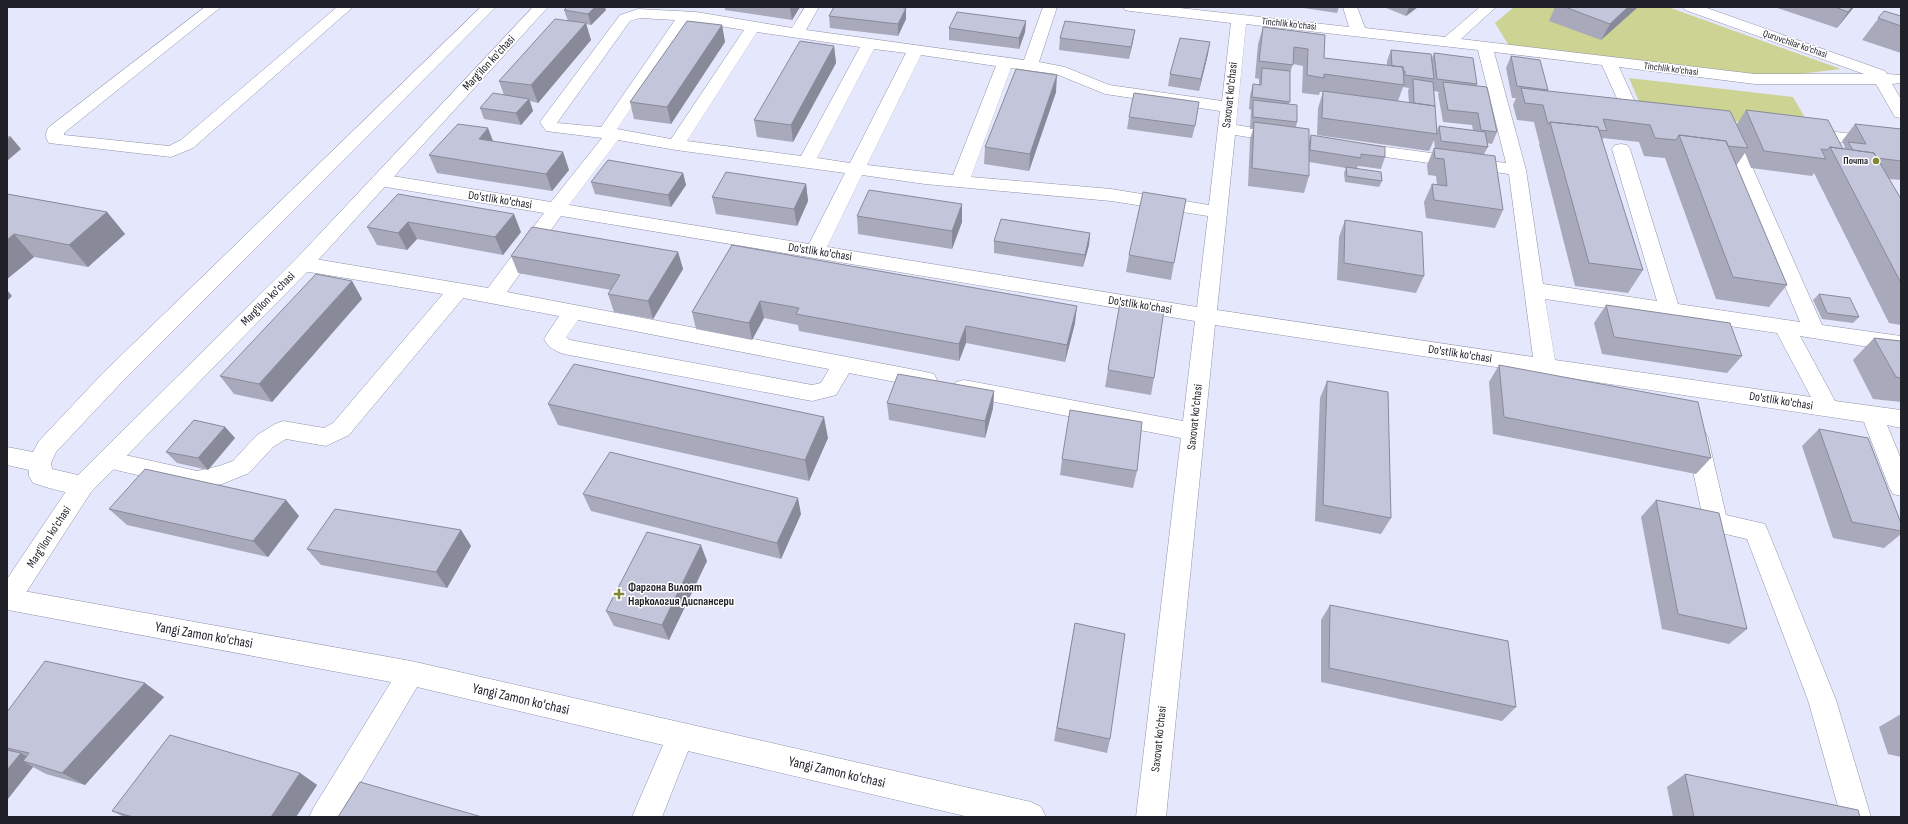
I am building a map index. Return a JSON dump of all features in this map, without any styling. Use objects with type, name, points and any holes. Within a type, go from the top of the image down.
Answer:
[{"type":"street","points":[[214,7],[55,130],[55,139],[171,152],[187,144],[346,7]]},
{"type":"street","points":[[83,485],[41,476],[40,462],[47,447],[111,379],[484,7]]},
{"type":"street","name":"Marg'ilon ko'chasi","points":[[7,600],[83,485],[303,264],[541,7]]},
{"type":"street","points":[[797,33],[812,7]]},
{"type":"street","points":[[1030,66],[1050,7]]},
{"type":"street","name":"Tinchlik ko'chasi","points":[[1130,7],[1252,15],[1358,31],[1755,79],[1892,80]]},
{"type":"street","points":[[1350,7],[1358,31]]},
{"type":"street","points":[[1448,42],[1489,7]]},
{"type":"street","name":"Quruvchilar ko'chasi","points":[[1690,7],[1707,10],[1892,80]]},
{"type":"street","points":[[1217,212],[1111,195],[924,178],[807,161],[676,145],[610,134],[552,127],[548,122],[625,18],[638,12],[695,14],[753,27],[1059,70],[1105,89],[1229,107]]},
{"type":"street","points":[[494,296],[695,14]]},
{"type":"street","name":"Saxovat ko'chasi","points":[[1151,817],[1226,129],[1229,107],[1252,15]]},
{"type":"street","points":[[676,145],[753,27]]},
{"type":"street","points":[[807,161],[869,44]]},
{"type":"street","points":[[1485,46],[1517,170],[1545,366]]},
{"type":"street","points":[[815,251],[915,50]]},
{"type":"street","points":[[1608,61],[1630,110],[1645,116],[1660,117]]},
{"type":"street","points":[[960,181],[1005,63]]},
{"type":"street","points":[[1892,80],[1901,113]]},
{"type":"street","points":[[1728,125],[1814,331]]},
{"type":"street","points":[[1226,129],[1294,139]]},
{"type":"street","points":[[1794,132],[1901,144]]},
{"type":"street","points":[[1338,145],[1517,170]]},
{"type":"street","points":[[1621,149],[1670,310]]},
{"type":"street","name":"Do'stlik ko'chasi","points":[[380,180],[1206,316],[1901,419]]},
{"type":"street","points":[[303,264],[494,296],[1193,432]]},
{"type":"street","points":[[107,460],[197,480],[222,475],[241,467],[265,441],[283,430],[326,437],[341,429],[458,290]]},
{"type":"street","points":[[1534,290],[1901,344]]},
{"type":"street","points":[[573,311],[554,339],[564,346],[812,393],[828,389],[843,364]]},
{"type":"street","points":[[1784,326],[1828,408]]},
{"type":"street","points":[[1686,387],[1716,523],[1756,531],[1822,700],[1856,817]]},
{"type":"street","points":[[1872,415],[1901,487]]},
{"type":"street","points":[[7,456],[40,462]]},
{"type":"street","name":"Yangi Zamon ko'chasi","points":[[7,600],[411,673],[1031,817]]},
{"type":"street","points":[[324,817],[411,673]]},
{"type":"street","points":[[647,817],[680,736]]},
{"type":"green space","points":[[1514,7],[1668,7],[1841,69],[1758,79],[1511,49],[1495,23]]},
{"type":"green space","points":[[1629,78],[1793,97],[1812,130],[1643,111]]},
{"type":"building","points":[[567,7],[595,7],[588,14],[564,10]]},
{"type":"building","points":[[834,7],[906,8],[898,24],[829,16]]},
{"type":"building","points":[[1565,7],[1628,7],[1610,24]]},
{"type":"building","points":[[1835,7],[1852,7],[1848,12]]},
{"type":"building","points":[[1884,11],[1901,16],[1901,26],[1878,18]]},
{"type":"building","points":[[957,12],[1026,21],[1019,38],[949,28]]},
{"type":"building","points":[[555,19],[586,23],[531,85],[499,81]]},
{"type":"building","points":[[687,21],[722,25],[667,107],[630,102]]},
{"type":"building","points":[[1065,21],[1135,30],[1131,47],[1060,38]]},
{"type":"building","points":[[1263,27],[1325,35],[1324,58],[1403,67],[1404,85],[1324,74],[1324,78],[1307,75],[1308,49],[1294,47],[1293,65],[1259,61]]},
{"type":"building","points":[[1180,38],[1210,42],[1201,79],[1170,74]]},
{"type":"building","points":[[800,41],[834,46],[791,125],[754,120]]},
{"type":"building","points":[[1391,50],[1431,54],[1434,79],[1405,75],[1403,67],[1392,66]]},
{"type":"building","points":[[1434,53],[1473,58],[1477,84],[1437,79]]},
{"type":"building","points":[[1511,56],[1540,60],[1548,90],[1517,86]]},
{"type":"building","points":[[1262,68],[1290,71],[1290,102],[1252,97],[1253,84],[1261,85]]},
{"type":"building","points":[[1016,69],[1057,75],[1030,154],[985,147]]},
{"type":"building","points":[[1413,79],[1433,82],[1435,106],[1414,103]]},
{"type":"building","points":[[1443,82],[1487,87],[1497,132],[1481,130],[1478,113],[1448,110]]},
{"type":"building","points":[[1521,88],[1730,111],[1748,148],[1728,146],[1726,141],[1679,135],[1676,140],[1655,138],[1650,125],[1603,119],[1607,131],[1599,130],[1598,127],[1550,122],[1548,124],[1543,105],[1525,103]]},
{"type":"building","points":[[1323,91],[1435,106],[1437,134],[1322,118]]},
{"type":"building","points":[[493,93],[529,99],[516,113],[480,108]]},
{"type":"building","points":[[1134,93],[1199,102],[1195,126],[1129,117]]},
{"type":"building","points":[[1253,100],[1297,105],[1297,122],[1253,117]]},
{"type":"building","points":[[1746,110],[1828,120],[1843,149],[1830,147],[1827,150],[1821,149],[1826,159],[1764,151]]},
{"type":"building","points":[[1254,122],[1309,129],[1309,176],[1252,168]]},
{"type":"building","points":[[1550,122],[1598,127],[1643,270],[1589,263]]},
{"type":"building","points":[[458,124],[488,128],[479,139],[563,152],[546,174],[429,155]]},
{"type":"building","points":[[1855,124],[1901,129],[1901,161],[1877,158],[1874,153],[1853,150],[1848,142],[1866,144]]},
{"type":"building","points":[[1439,126],[1485,132],[1488,147],[1441,141]]},
{"type":"building","points":[[1311,135],[1385,147],[1385,157],[1361,154],[1361,158],[1310,150]]},
{"type":"building","points":[[1679,135],[1726,141],[1787,285],[1733,277]]},
{"type":"building","points":[[1830,147],[1874,153],[1901,199],[1901,283]]},
{"type":"building","points":[[1434,148],[1495,156],[1503,210],[1434,200],[1432,184],[1447,186],[1444,159],[1435,158]]},
{"type":"building","points":[[608,160],[683,173],[668,195],[591,182]]},
{"type":"building","points":[[1346,167],[1381,172],[1382,181],[1347,176]]},
{"type":"building","points":[[726,172],[806,184],[794,209],[712,197]]},
{"type":"building","points":[[869,190],[962,204],[952,231],[857,216]]},
{"type":"building","points":[[1143,192],[1186,199],[1174,263],[1129,255]]},
{"type":"building","points":[[7,194],[107,212],[69,245],[14,234],[7,240]]},
{"type":"building","points":[[398,194],[514,214],[495,237],[408,222],[398,233],[367,227]]},
{"type":"building","points":[[1001,219],[1090,233],[1085,255],[994,241]]},
{"type":"building","points":[[1345,220],[1422,232],[1424,276],[1344,263]]},
{"type":"building","points":[[532,227],[678,252],[648,301],[608,294],[620,275],[511,256]]},
{"type":"building","points":[[732,245],[1077,306],[1067,345],[966,326],[959,344],[796,314],[799,308],[760,301],[749,323],[692,312]]},
{"type":"building","points":[[316,274],[352,281],[259,384],[220,376]]},
{"type":"building","points":[[1819,294],[1850,298],[1859,317],[1827,313]]},
{"type":"building","points":[[1120,303],[1164,310],[1154,378],[1108,370]]},
{"type":"building","points":[[1606,305],[1730,323],[1742,356],[1614,337]]},
{"type":"building","points":[[1874,338],[1901,341],[1901,378],[1896,377]]},
{"type":"building","points":[[574,364],[824,417],[805,460],[548,404]]},
{"type":"building","points":[[1499,365],[1698,402],[1711,458],[1504,417]]},
{"type":"building","points":[[898,374],[994,391],[985,421],[887,403]]},
{"type":"building","points":[[1327,381],[1388,392],[1391,518],[1323,505]]},
{"type":"building","points":[[1070,410],[1142,422],[1137,471],[1062,459]]},
{"type":"building","points":[[194,420],[225,427],[198,458],[166,452]]},
{"type":"building","points":[[1819,429],[1868,438],[1901,523],[1901,531],[1852,522]]},
{"type":"building","points":[[610,452],[798,498],[777,543],[583,494]]},
{"type":"building","points":[[145,469],[286,500],[253,541],[109,509]]},
{"type":"building","points":[[1656,500],[1719,513],[1747,629],[1678,614]]},
{"type":"building","points":[[335,509],[461,530],[436,572],[307,549]]},
{"type":"building","points":[[647,532],[701,545],[662,625],[606,611]]},
{"type":"building","points":[[1330,605],[1508,641],[1516,707],[1329,668]]},
{"type":"building","points":[[1075,623],[1125,634],[1110,739],[1057,728]]},
{"type":"building","points":[[45,661],[145,683],[62,773],[23,761],[29,753],[7,748],[7,712]]},
{"type":"building","points":[[170,735],[300,773],[271,817],[133,817],[112,811]]},
{"type":"building","points":[[7,750],[21,753],[7,770]]},
{"type":"building","points":[[1685,774],[1858,810],[1860,817],[1694,817]]},
{"type":"building","points":[[360,782],[482,817],[338,817]]},
{"type":"place","name":"Почта","points":[[1876,161]]},
{"type":"place","name":"Фаргона Вилоят Наркология Диспансери","points":[[619,594]]}]
